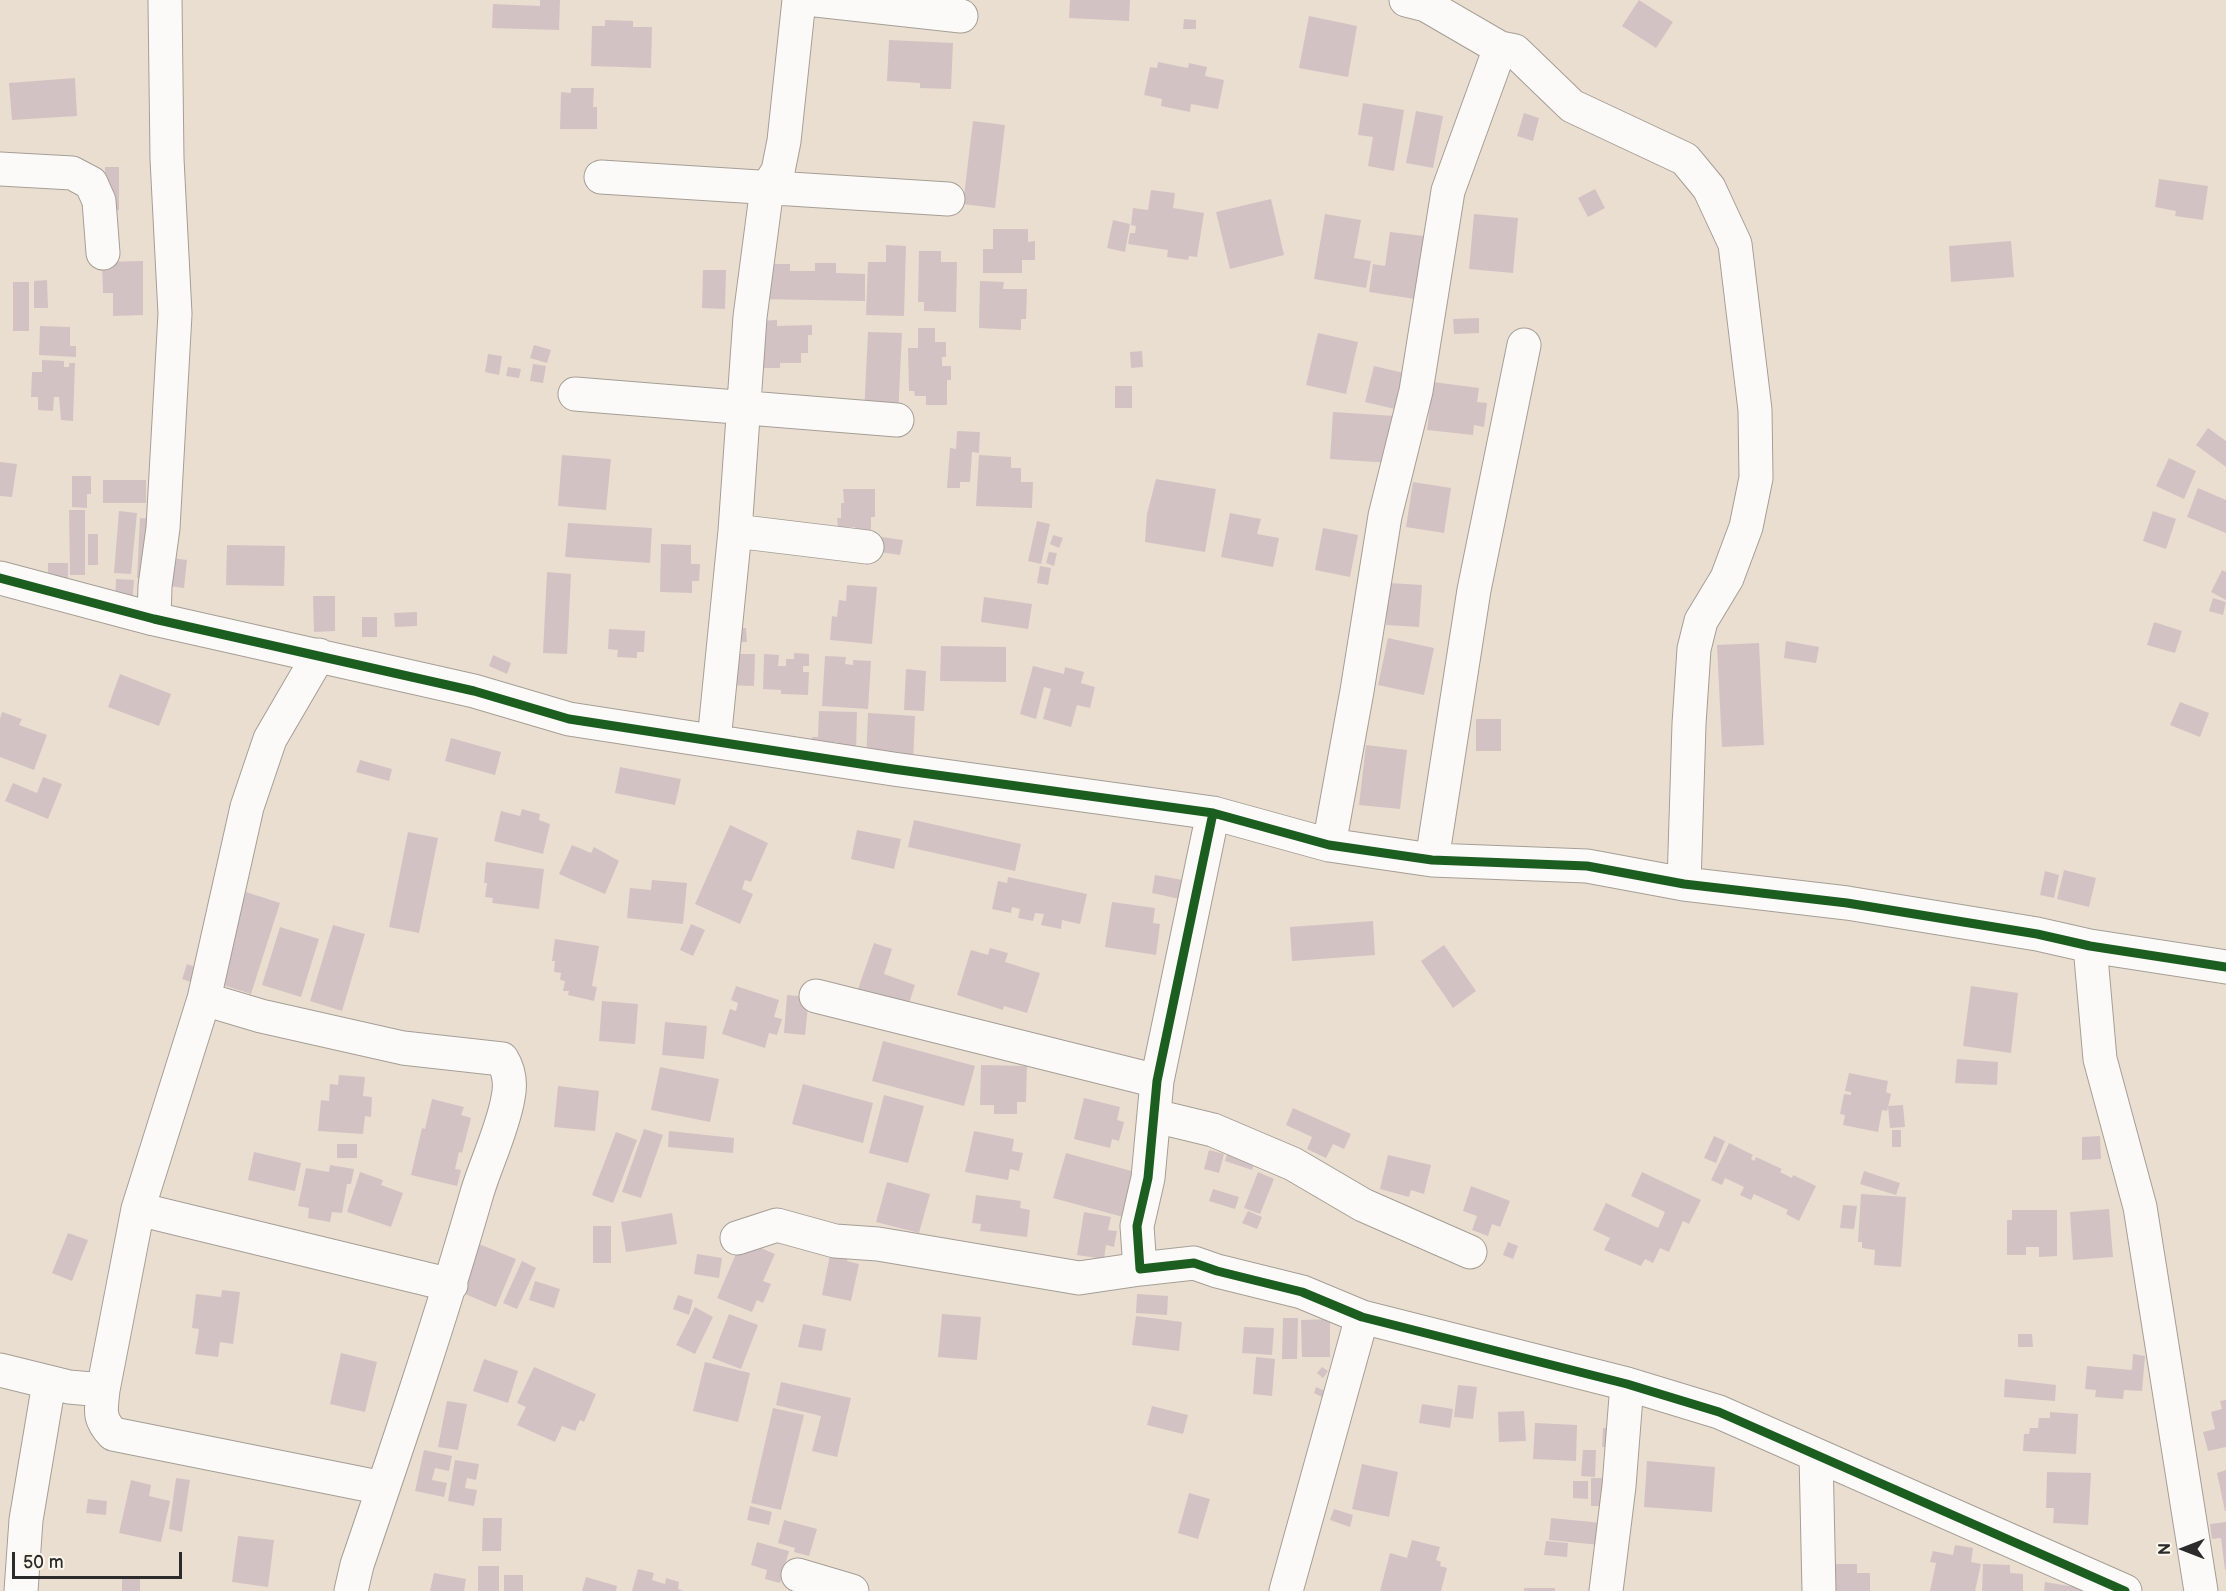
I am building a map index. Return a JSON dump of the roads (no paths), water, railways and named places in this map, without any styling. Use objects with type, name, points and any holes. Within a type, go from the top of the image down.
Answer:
[{"type":"street","points":[[154,619],[155,586],[163,528],[175,314],[167,159],[165,0]]},
{"type":"street","points":[[714,741],[735,531],[750,317],[767,188],[778,171],[784,141],[799,0]]},
{"type":"street","points":[[816,0],[961,16]]},
{"type":"street","points":[[1406,0],[1426,5],[1500,48],[1515,51],[1572,106],[1685,159],[1709,188],[1735,244],[1755,410],[1756,478],[1746,527],[1727,578],[1701,621],[1695,649],[1689,724],[1684,884]]},
{"type":"street","points":[[1329,845],[1385,516],[1416,391],[1448,191],[1500,48]]},
{"type":"street","points":[[0,169],[72,173],[92,183],[99,201],[103,253]]},
{"type":"street","points":[[601,177],[948,199]]},
{"type":"street","points":[[1431,860],[1474,590],[1524,345]]},
{"type":"street","points":[[574,394],[897,420]]},
{"type":"street","points":[[735,531],[867,547]]},
{"type":"street","points":[[0,578],[154,619],[474,691],[569,719],[939,776],[1213,813],[1329,845],[1431,860],[1587,866],[1684,884],[1847,903],[2037,934],[2090,946],[2226,967]]},
{"type":"street","points":[[319,655],[270,739],[247,807],[204,999],[138,1209],[100,1414],[103,1424],[112,1434],[383,1488]]},
{"type":"street","points":[[1140,1269],[1137,1226],[1148,1178],[1155,1116],[1156,1081],[1213,813]]},
{"type":"street","points":[[2090,946],[2100,1059],[2140,1207],[2186,1484],[2201,1591]]},
{"type":"street","points":[[816,996],[1156,1081]]},
{"type":"street","points":[[204,999],[261,1016],[403,1048],[502,1059],[508,1068],[508,1100],[480,1183],[451,1285],[357,1565],[351,1591]]},
{"type":"street","points":[[1155,1116],[1213,1130],[1293,1164],[1364,1205],[1470,1252]]},
{"type":"street","points":[[138,1209],[451,1285]]},
{"type":"street","points":[[737,1238],[777,1225],[835,1241],[878,1244],[1079,1278],[1194,1263],[1302,1292],[1362,1317],[1627,1384],[1719,1412],[2125,1591]]},
{"type":"street","points":[[1286,1591],[1362,1317]]},
{"type":"street","points":[[0,1370],[69,1388],[103,1390]]},
{"type":"street","points":[[21,1591],[26,1520],[49,1383]]},
{"type":"street","points":[[1606,1591],[1619,1486],[1627,1384]]},
{"type":"street","points":[[1816,1455],[1819,1591]]},
{"type":"street","points":[[798,1575],[852,1591]]}]
